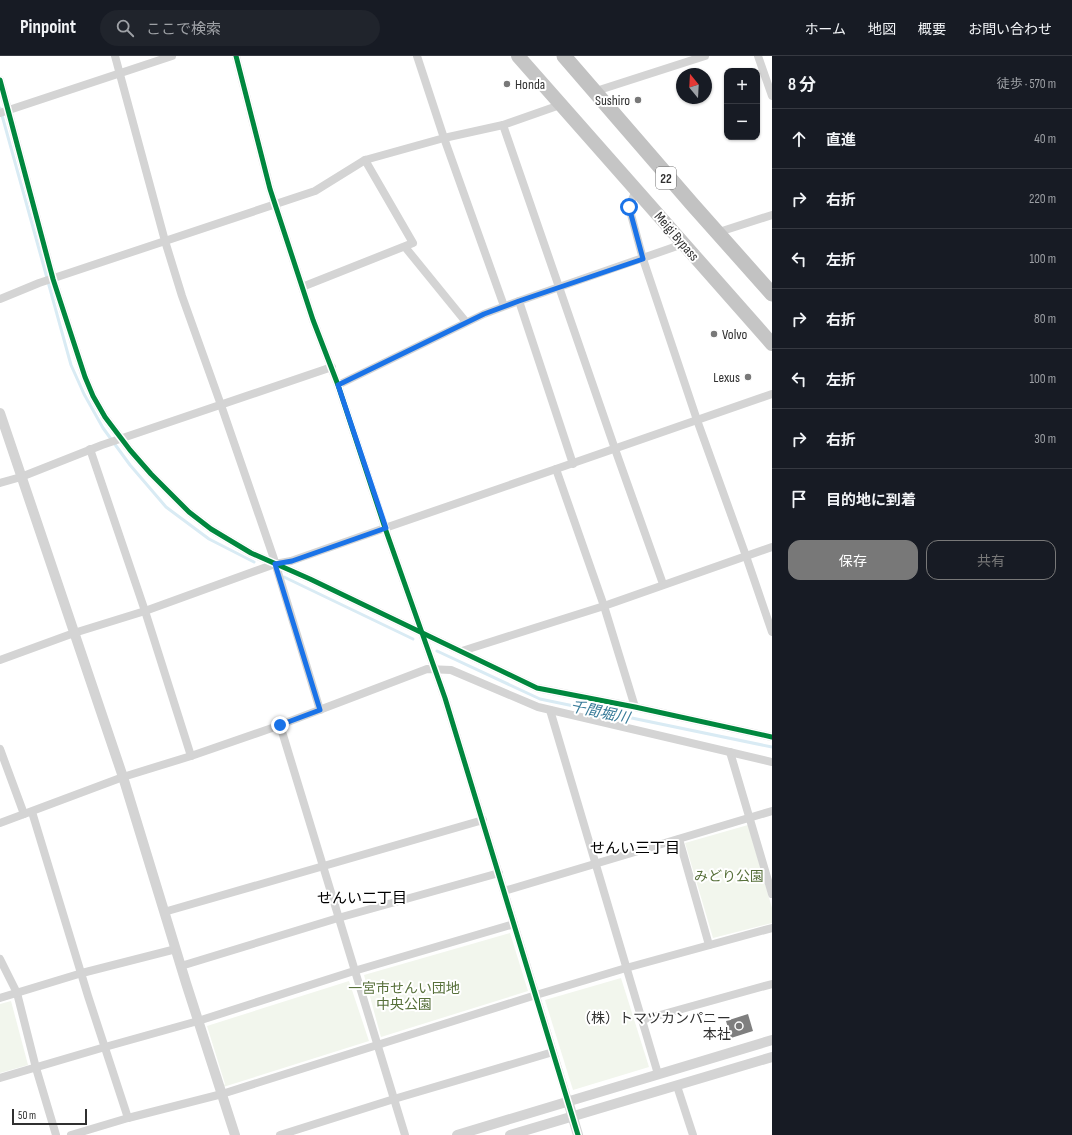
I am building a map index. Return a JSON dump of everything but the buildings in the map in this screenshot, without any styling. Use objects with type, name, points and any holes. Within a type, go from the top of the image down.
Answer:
[{"type":"highway","name":"Meigi Bypass","points":[[518,56],[772,344]]},
{"type":"highway","name":"Meigi Bypass","points":[[560,56],[572,62],[592,92],[713,234],[772,300]]},
{"type":"highway","points":[[572,62],[692,204],[772,294]]},
{"type":"street","points":[[115,56],[165,241],[182,296],[275,564],[320,710]]},
{"type":"street","points":[[4,112],[172,56]]},
{"type":"street","points":[[236,56],[275,205],[313,320],[332,367],[386,528],[446,698],[578,1135]]},
{"type":"street","points":[[417,56],[444,138],[504,306]]},
{"type":"street","points":[[672,56],[675,65]]},
{"type":"street","points":[[592,92],[704,56]]},
{"type":"street","points":[[758,56],[772,96]]},
{"type":"street","points":[[0,80],[4,112],[52,279],[85,377],[93,396],[120,439],[151,474],[189,512],[211,529],[251,553],[310,579],[537,688],[635,707],[772,738]]},
{"type":"street","points":[[0,299],[39,283],[315,191],[365,160],[444,138],[503,125],[560,105]]},
{"type":"street","points":[[503,125],[614,449],[663,584]]},
{"type":"street","points":[[302,287],[413,243],[365,160]]},
{"type":"street","points":[[636,190],[629,207],[643,259],[697,420],[772,632]]},
{"type":"street","points":[[713,234],[772,215]]},
{"type":"street","points":[[338,385],[466,322],[504,306],[683,244]]},
{"type":"street","points":[[405,247],[466,322]]},
{"type":"street","points":[[519,301],[573,464]]},
{"type":"street","points":[[0,483],[21,477],[90,449],[332,367]]},
{"type":"street","points":[[0,660],[145,611],[275,564],[292,561],[772,394]]},
{"type":"street","points":[[0,413],[123,777],[198,1021],[235,1135]]},
{"type":"street","points":[[90,449],[145,611],[191,756]]},
{"type":"street","points":[[556,470],[604,606],[635,707]]},
{"type":"street","points":[[462,651],[604,606],[663,584],[772,547]]},
{"type":"street","points":[[0,823],[123,777],[191,756],[280,725],[427,669],[451,670],[538,707],[772,762]]},
{"type":"street","points":[[550,710],[658,1074]]},
{"type":"street","points":[[280,725],[405,1135]]},
{"type":"street","points":[[0,749],[28,813],[82,973],[128,1118]]},
{"type":"street","points":[[730,752],[772,894]]},
{"type":"street","points":[[504,891],[772,811]]},
{"type":"street","points":[[164,912],[482,820]]},
{"type":"street","points":[[679,839],[709,946]]},
{"type":"street","points":[[181,966],[338,918],[499,873]]},
{"type":"street","points":[[0,1078],[198,1021],[354,971],[514,924]]},
{"type":"street","points":[[71,1135],[128,1118],[222,1094],[536,995],[626,968],[772,928]]},
{"type":"street","points":[[0,998],[82,973],[176,949]]},
{"type":"street","points":[[0,959],[16,993],[56,1135]]},
{"type":"street","points":[[642,1020],[772,984]]},
{"type":"street","points":[[457,1135],[772,1040]]},
{"type":"street","points":[[280,1135],[394,1099],[553,1052]]},
{"type":"street","points":[[510,1135],[772,1057]]},
{"type":"street","points":[[677,1086],[693,1135]]},
{"type":"green space","name":"みどり公園","points":[[748,825],[772,908],[772,923],[713,938],[685,843]]},
{"type":"green space","name":"一宮市せんい団地 中央公園","points":[[510,933],[528,991],[381,1037],[364,975]]},
{"type":"green space","points":[[621,978],[649,1067],[573,1090],[545,1000]]},
{"type":"green space","points":[[349,981],[369,1041],[220,1088],[225,1084],[207,1026]]},
{"type":"green space","points":[[11,1001],[28,1065],[0,1073],[0,1004]]},
{"type":"waterway","name":"千間堀川","points":[[0,108],[71,365],[84,394],[103,428],[130,465],[166,507],[209,539],[254,562]]},
{"type":"waterway","name":"千間堀川","points":[[284,577],[413,639]]},
{"type":"waterway","name":"千間堀川","points":[[437,651],[540,699],[772,747]]},
{"type":"cycle path","points":[[236,56],[270,189],[313,320],[338,385],[385,528],[445,698],[578,1135]]},
{"type":"cycle path","points":[[0,80],[53,279],[85,377],[93,396],[105,417],[130,450],[151,474],[189,512],[211,529],[251,553],[310,579],[537,688],[635,707],[772,737]]},
{"type":"place","name":"Honda","points":[[507,84]]},
{"type":"place","name":"Sushiro","points":[[638,100]]},
{"type":"place","name":"Volvo","points":[[714,334]]},
{"type":"place","name":"Lexus","points":[[748,377]]},
{"type":"place","name":"（株）トマツカンパニー 本社","points":[[739,1026]]},
{"type":"district","name":"せんい三丁目","points":[[635,848]]},
{"type":"district","name":"せんい二丁目","points":[[362,898]]},
{"type":"route","points":[[280,725],[320,710],[275,564],[292,561],[386,528],[338,385],[484,314],[643,259],[629,207]]}]
